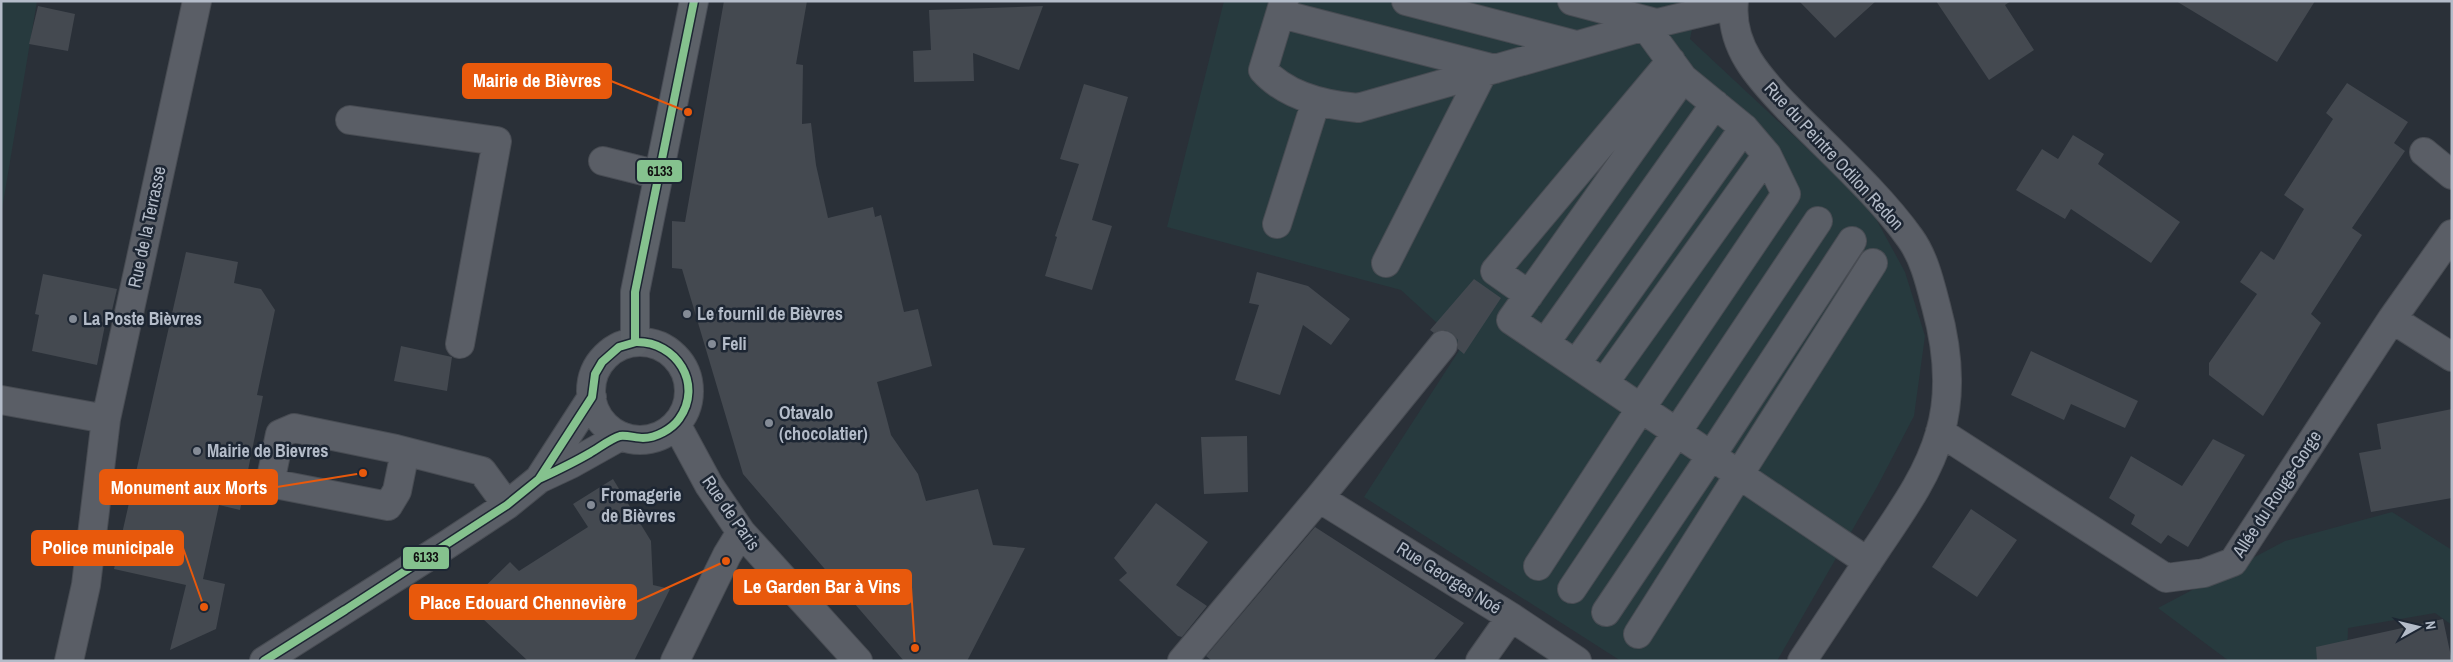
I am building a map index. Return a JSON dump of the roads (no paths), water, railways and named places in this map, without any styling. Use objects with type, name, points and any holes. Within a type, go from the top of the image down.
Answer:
[{"type":"main road","points":[[635,342],[635,292],[694,1]]},
{"type":"street","name":"Rue de la Terrasse","points":[[70,661],[86,585],[106,419],[197,1]]},
{"type":"street","points":[[1406,1],[1577,46]]},
{"type":"street","points":[[1572,1],[1666,17]]},
{"type":"street","points":[[1489,71],[1282,8],[1263,70],[1274,83],[1316,101],[1358,108],[1489,71],[1577,46],[1666,17],[1733,3]]},
{"type":"street","name":"Rue du Peintre Odilon Redon","points":[[1733,3],[1738,43],[1749,63],[1766,85],[1885,207],[1911,239],[1928,276],[1939,316],[1946,357],[1946,398],[1940,432],[1918,488],[1802,661]]},
{"type":"street","points":[[1538,566],[1641,408],[1786,194],[1767,155],[1744,128],[1677,70],[1666,17]]},
{"type":"street","points":[[1529,296],[1495,271],[1593,154],[1628,133],[1677,70]]},
{"type":"street","points":[[1386,263],[1489,71]]},
{"type":"street","points":[[1277,224],[1316,101]]},
{"type":"street","points":[[1545,343],[1715,104]]},
{"type":"street","points":[[350,120],[498,141],[460,344]]},
{"type":"street","points":[[1576,364],[1744,128]]},
{"type":"street","points":[[1628,133],[1618,170],[1511,320],[1868,562]]},
{"type":"street","points":[[2424,152],[2452,175]]},
{"type":"street","points":[[1593,154],[1618,170]]},
{"type":"street","points":[[1604,383],[1767,155]]},
{"type":"street","points":[[603,161],[658,175]]},
{"type":"street","points":[[1569,182],[1596,201]]},
{"type":"street","points":[[1545,211],[1573,232]]},
{"type":"street","points":[[1572,589],[1818,221]]},
{"type":"street","name":"Allée du Rouge-Gorge","points":[[1940,432],[2166,578],[2204,572],[2233,562],[2392,319],[2452,234]]},
{"type":"street","points":[[1520,241],[1551,263]]},
{"type":"street","points":[[1606,612],[1712,456],[1852,241]]},
{"type":"street","points":[[1638,634],[1873,263]]},
{"type":"street","points":[[2392,319],[2452,356]]},
{"type":"street","points":[[635,342],[646,342],[665,348],[673,354],[685,371],[688,381],[688,401],[676,424],[664,433],[650,439],[635,440],[621,436],[608,427],[597,413],[592,397],[592,384],[603,360],[612,351],[635,342]]},
{"type":"street","points":[[1182,661],[1319,498],[1442,345]]},
{"type":"street","points":[[272,659],[507,505],[539,478],[592,397]]},
{"type":"street","points":[[1,400],[106,419]]},
{"type":"street","name":"Rue de Paris","points":[[676,424],[710,485],[741,532],[858,661]]},
{"type":"street","points":[[405,452],[397,491],[388,506],[270,483],[280,434],[294,428],[405,452],[482,471],[507,505]]},
{"type":"street","points":[[539,478],[572,464],[621,436]]},
{"type":"street","name":"Rue Georges Noé","points":[[1319,498],[1511,617],[1577,661]]},
{"type":"street","points":[[675,661],[727,555],[741,532]]},
{"type":"street","points":[[1480,661],[1511,617]]},
{"type":"place","name":"Mairie de Bièvres","points":[[688,112]]},
{"type":"place","name":"Le fournil de Bièvres","points":[[687,314]]},
{"type":"place","name":"La Poste Bièvres","points":[[73,319]]},
{"type":"place","name":"Feli","points":[[712,344]]},
{"type":"place","name":"Otavalo (chocolatier)","points":[[769,423]]},
{"type":"place","name":"Mairie de Bievres","points":[[197,451]]},
{"type":"place","name":"Monument aux Morts","points":[[363,473]]},
{"type":"place","name":"Fromagerie de Bièvres","points":[[591,505]]},
{"type":"place","name":"Place Edouard Chennevière","points":[[726,561]]},
{"type":"place","name":"Police municipale","points":[[204,607]]},
{"type":"place","name":"Le Garden Bar à Vins","points":[[915,648]]}]
